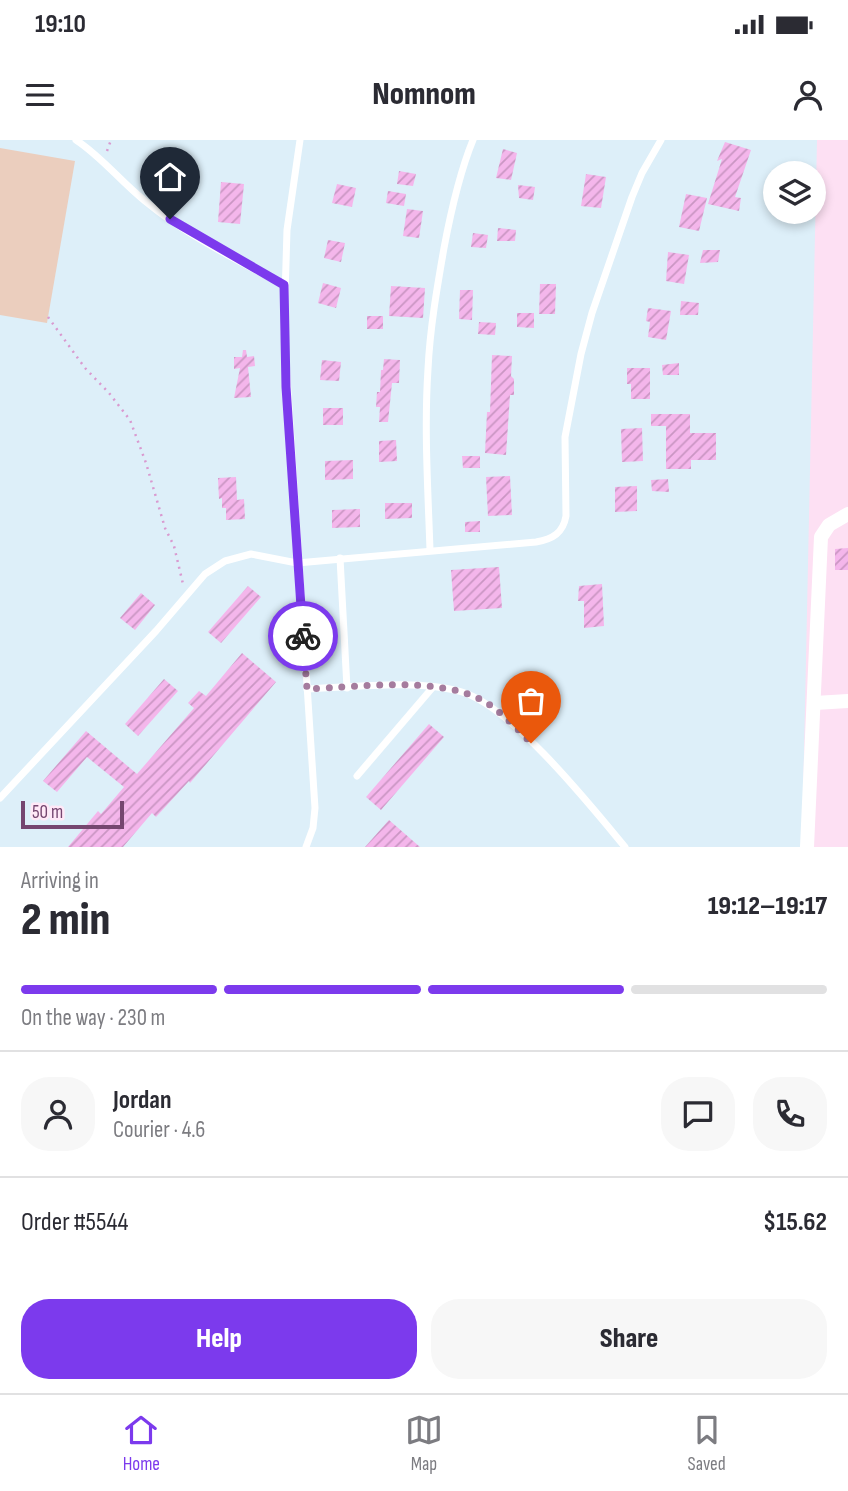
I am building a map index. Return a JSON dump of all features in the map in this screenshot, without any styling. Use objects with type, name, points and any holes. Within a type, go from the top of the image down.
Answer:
[{"type":"street","points":[[807,847],[821,537],[829,525],[848,514]]},
{"type":"street","points":[[815,703],[848,701]]},
{"type":"lane","points":[[76,140],[104,161],[144,200],[170,219],[284,285]]},
{"type":"lane","points":[[300,140],[287,230],[284,285],[286,387],[315,808],[313,828],[306,847]]},
{"type":"lane","points":[[430,550],[426,439],[429,354],[436,290],[451,211],[473,140]]},
{"type":"lane","points":[[0,798],[205,575],[225,561],[251,554],[297,563],[548,540],[564,526],[565,437],[581,354],[592,313],[632,197],[661,140]]},
{"type":"lane","points":[[340,558],[347,688]]},
{"type":"lane","points":[[307,689],[433,687],[464,692],[487,704],[514,726],[583,796],[625,847]]},
{"type":"lane","points":[[357,776],[433,687]]},
{"type":"path","points":[[48,317],[85,368],[130,420],[165,528],[174,546],[186,597]]},
{"type":"shaded area","points":[[0,140],[817,140],[817,161],[763,161],[763,224],[815,224],[802,847],[0,847]]},
{"type":"shaded area","points":[[0,148],[75,161],[47,323],[0,315]]},
{"type":"building","points":[[725,142],[751,150],[735,197],[741,198],[739,211],[708,204],[722,159],[717,161]]},
{"type":"building","points":[[503,149],[517,153],[511,180],[496,178]]},
{"type":"building","points":[[399,171],[416,174],[413,186],[397,184]]},
{"type":"building","points":[[586,174],[606,177],[601,208],[581,206]]},
{"type":"building","points":[[221,182],[244,184],[240,224],[218,222]]},
{"type":"building","points":[[337,184],[356,188],[352,207],[332,203]]},
{"type":"building","points":[[518,185],[535,187],[533,200],[519,198]]},
{"type":"building","points":[[388,191],[406,194],[404,206],[386,203]]},
{"type":"building","points":[[686,194],[707,198],[699,231],[679,227]]},
{"type":"building","points":[[407,209],[423,211],[419,238],[403,236]]},
{"type":"building","points":[[498,228],[516,230],[515,241],[497,241]]},
{"type":"building","points":[[473,233],[488,235],[486,248],[471,247]]},
{"type":"building","points":[[328,240],[345,243],[341,262],[324,258]]},
{"type":"building","points":[[703,250],[720,250],[718,262],[700,263]]},
{"type":"building","points":[[668,252],[689,255],[684,284],[666,281]]},
{"type":"building","points":[[323,283],[341,288],[336,308],[318,303]]},
{"type":"building","points":[[540,284],[556,284],[555,314],[539,314]]},
{"type":"building","points":[[391,286],[425,288],[423,318],[389,316]]},
{"type":"building","points":[[460,290],[473,290],[472,320],[459,319]]},
{"type":"building","points":[[681,301],[699,303],[698,315],[680,315]]},
{"type":"building","points":[[648,308],[671,311],[666,340],[648,337]]},
{"type":"building","points":[[517,313],[534,313],[534,328],[517,327]]},
{"type":"building","points":[[367,316],[383,316],[383,329],[367,329]]},
{"type":"building","points":[[479,322],[496,323],[495,335],[478,334]]},
{"type":"building","points":[[243,350],[246,350],[247,357],[254,356],[255,366],[248,367],[251,397],[234,398],[240,368],[234,369],[234,357],[242,357]]},
{"type":"building","points":[[492,355],[512,356],[514,395],[510,395],[506,455],[485,453]]},
{"type":"building","points":[[384,359],[400,360],[399,383],[392,383],[388,422],[379,422],[377,392],[380,392]]},
{"type":"building","points":[[322,360],[341,362],[339,381],[320,380]]},
{"type":"building","points":[[679,363],[679,375],[663,375],[662,365]]},
{"type":"building","points":[[627,368],[650,368],[650,399],[631,399]]},
{"type":"building","points":[[323,408],[343,408],[343,425],[323,425]]},
{"type":"building","points":[[651,414],[690,414],[690,433],[716,433],[716,460],[691,460],[691,469],[666,469],[666,426],[651,426]]},
{"type":"building","points":[[642,428],[643,461],[622,462],[621,429]]},
{"type":"building","points":[[396,440],[397,461],[379,462],[379,441]]},
{"type":"building","points":[[462,456],[480,456],[480,468],[463,468]]},
{"type":"building","points":[[353,460],[353,479],[325,480],[325,461]]},
{"type":"building","points":[[510,476],[512,515],[488,516],[486,477]]},
{"type":"building","points":[[236,477],[237,500],[244,499],[245,519],[226,520],[226,508],[222,508],[222,498],[219,499],[218,478]]},
{"type":"building","points":[[668,479],[669,492],[652,491],[651,480]]},
{"type":"building","points":[[637,486],[637,511],[615,512],[615,487]]},
{"type":"building","points":[[385,503],[412,503],[412,518],[385,519]]},
{"type":"building","points":[[360,509],[360,527],[332,528],[332,510]]},
{"type":"building","points":[[480,521],[480,532],[465,532],[465,522]]},
{"type":"building","points":[[848,548],[848,570],[835,570],[835,549]]},
{"type":"building","points":[[499,567],[502,608],[454,611],[451,570]]},
{"type":"building","points":[[602,584],[604,626],[584,628],[584,601],[578,601],[579,586]]},
{"type":"building","points":[[248,586],[261,597],[221,643],[208,632]]},
{"type":"building","points":[[141,593],[155,605],[135,630],[120,618]]},
{"type":"building","points":[[242,653],[276,682],[190,783],[189,781],[156,817],[152,813],[123,847],[68,847],[98,811],[101,814],[124,787],[87,757],[57,792],[43,781],[86,731],[137,774],[194,708],[188,703],[199,691],[206,696]]},
{"type":"building","points":[[164,679],[178,691],[138,736],[125,724]]},
{"type":"building","points":[[429,724],[444,737],[381,810],[366,797]]},
{"type":"building","points":[[389,820],[420,847],[365,847]]},
{"type":"way so far","points":[[303,636],[307,689],[415,686],[464,692],[487,704],[531,743]]},
{"type":"route","points":[[170,219],[284,285],[286,387],[303,636]]}]
